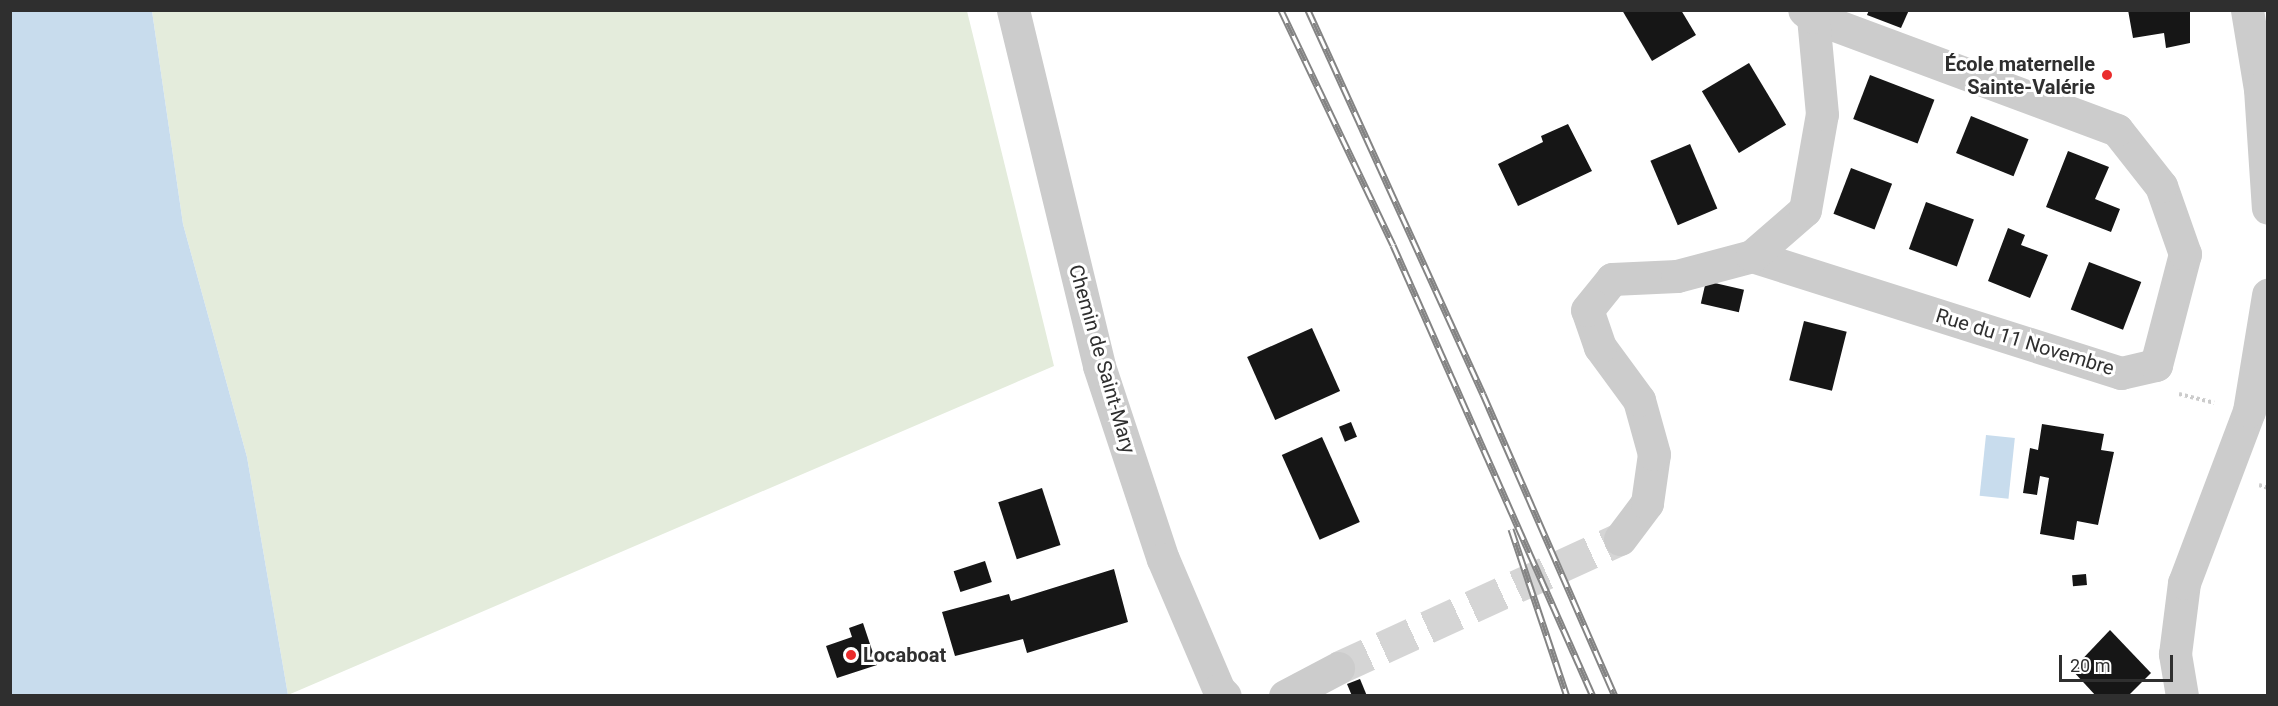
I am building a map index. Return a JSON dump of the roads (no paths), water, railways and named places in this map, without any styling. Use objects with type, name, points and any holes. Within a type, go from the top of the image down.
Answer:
[{"type":"street","name":"Chemin de Saint-Mary","points":[[1014,10],[1099,366],[1162,559],[1217,694]]},
{"type":"street","points":[[2247,10],[2260,89],[2268,208]]},
{"type":"street","points":[[1620,539],[1647,503],[1654,454],[1639,400],[1600,346],[1587,310],[1612,279],[1677,276],[1752,256],[1805,210],[1822,114],[1808,14]]},
{"type":"street","name":"Rue du 11 Novembre","points":[[1752,256],[2121,373],[2156,364],[2185,254],[2161,186],[2117,130],[1808,14]]},
{"type":"street","points":[[2182,696],[2175,654],[2184,583],[2249,411],[2268,295]]},
{"type":"street","points":[[1285,696],[1338,668]]},
{"type":"water","points":[[10,11],[152,11],[183,224],[247,457],[288,695],[11,695]]},
{"type":"water","points":[[1986,435],[2015,438],[2008,499],[1980,496]]},
{"type":"tunnel","points":[[1338,668],[1620,539]]},
{"type":"railway","points":[[1281,10],[1393,245],[1593,696]]},
{"type":"railway","points":[[1308,10],[1483,394],[1615,696]]},
{"type":"railway","points":[[1511,529],[1567,696]]},
{"type":"place","name":"École maternelle Sainte-Valérie","points":[[2107,75]]},
{"type":"place","name":"Locaboat","points":[[851,655]]}]
